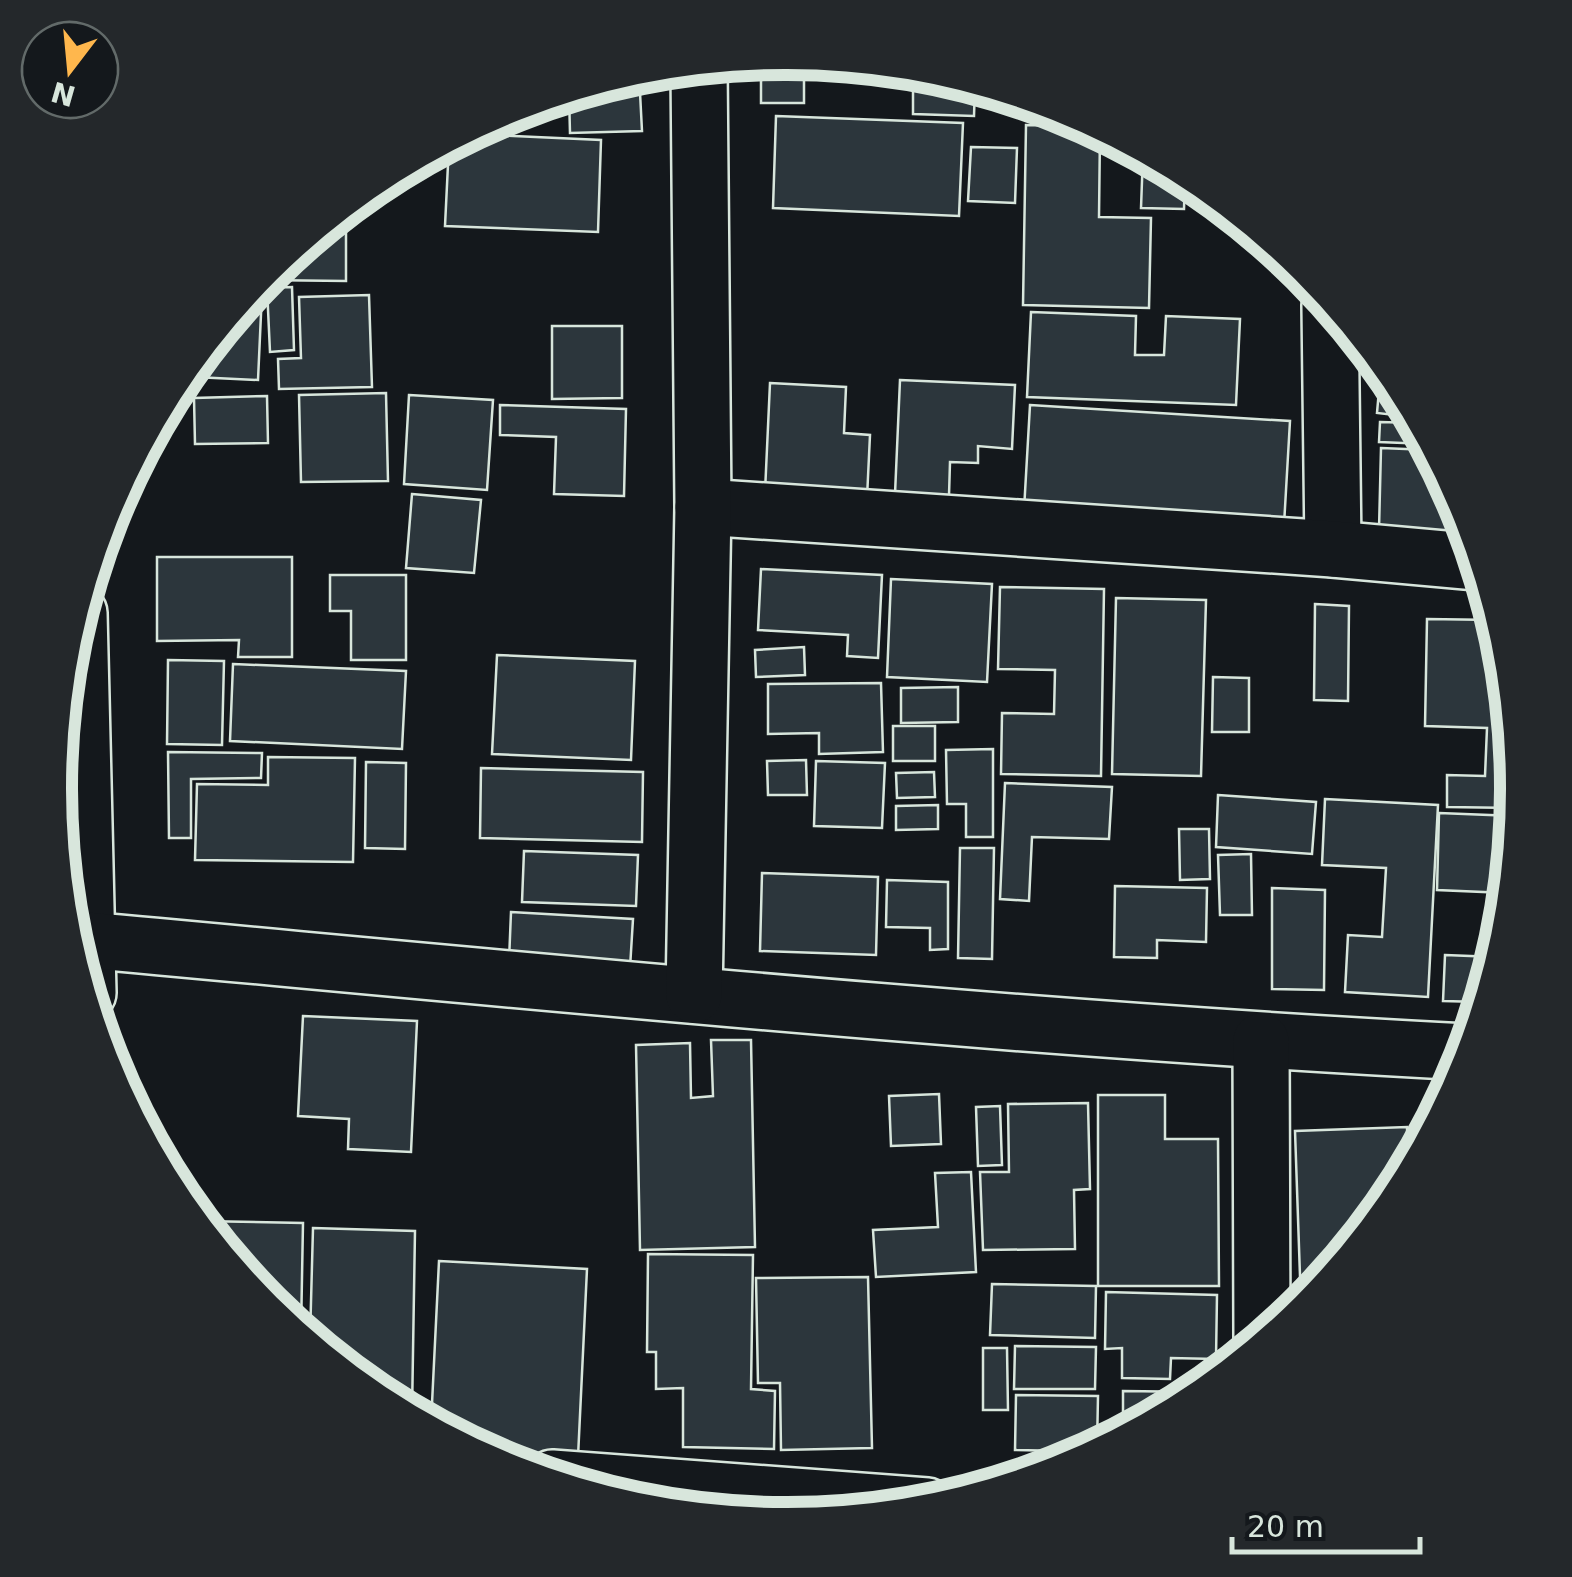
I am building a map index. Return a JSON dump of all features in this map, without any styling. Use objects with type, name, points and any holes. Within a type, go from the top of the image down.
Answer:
[{"type":"street","points":[[694,995],[704,506],[698,81]]},
{"type":"street","points":[[1330,328],[1334,549]]},
{"type":"street","points":[[704,506],[1462,561]]},
{"type":"street","points":[[81,684],[86,929]]},
{"type":"street","points":[[96,967],[694,995],[1261,1041],[1449,1051]]},
{"type":"street","points":[[1261,1041],[1262,1320]]},
{"type":"street","points":[[627,1484],[839,1499]]},
{"type":"building","points":[[761,76],[804,76],[804,103],[761,103]]},
{"type":"building","points":[[913,87],[975,100],[974,116],[913,114]]},
{"type":"building","points":[[640,91],[642,131],[570,133],[569,109]]},
{"type":"building","points":[[776,116],[963,123],[959,216],[773,208]]},
{"type":"building","points":[[1026,125],[1050,126],[1100,148],[1099,217],[1151,218],[1149,308],[1023,305]]},
{"type":"building","points":[[499,135],[601,140],[598,232],[445,226],[448,161]]},
{"type":"building","points":[[971,147],[1017,148],[1015,203],[968,201]]},
{"type":"building","points":[[1142,171],[1184,197],[1184,209],[1141,208]]},
{"type":"building","points":[[346,227],[346,281],[285,280]]},
{"type":"building","points":[[292,287],[294,350],[270,352],[268,299],[278,288]]},
{"type":"building","points":[[369,295],[372,387],[279,389],[278,359],[301,358],[299,297]]},
{"type":"building","points":[[261,306],[258,380],[203,377]]},
{"type":"building","points":[[1031,312],[1136,316],[1135,355],[1164,355],[1166,316],[1240,319],[1236,405],[1027,397]]},
{"type":"building","points":[[552,326],[622,326],[622,398],[552,399]]},
{"type":"building","points":[[900,380],[1015,385],[1012,449],[978,446],[978,463],[950,462],[949,496],[895,494]]},
{"type":"building","points":[[770,383],[846,387],[844,433],[870,435],[867,498],[765,492]]},
{"type":"building","points":[[1379,392],[1393,415],[1377,413]]},
{"type":"building","points":[[386,393],[388,481],[301,482],[299,395]]},
{"type":"building","points":[[409,395],[493,400],[487,490],[404,484]]},
{"type":"building","points":[[267,396],[268,443],[195,444],[194,398]]},
{"type":"building","points":[[500,405],[626,409],[624,496],[554,494],[556,437],[500,435]]},
{"type":"building","points":[[1030,405],[1290,421],[1284,525],[1024,510]]},
{"type":"building","points":[[1380,422],[1398,423],[1410,443],[1379,442]]},
{"type":"building","points":[[1381,448],[1413,449],[1452,532],[1379,530]]},
{"type":"building","points":[[412,494],[481,500],[474,573],[406,568]]},
{"type":"building","points":[[157,557],[292,557],[292,657],[238,657],[239,640],[157,641]]},
{"type":"building","points":[[761,569],[882,575],[878,658],[847,656],[848,635],[758,630]]},
{"type":"building","points":[[330,575],[406,575],[406,660],[351,660],[351,611],[330,611]]},
{"type":"building","points":[[891,579],[992,584],[987,682],[887,677]]},
{"type":"building","points":[[1000,587],[1104,589],[1101,776],[1001,774],[1002,713],[1054,714],[1055,670],[998,669]]},
{"type":"building","points":[[1116,598],[1206,600],[1201,776],[1112,774]]},
{"type":"building","points":[[1315,604],[1349,606],[1348,701],[1314,700]]},
{"type":"building","points":[[1427,619],[1479,620],[1493,695],[1499,808],[1447,807],[1447,775],[1485,776],[1487,728],[1425,726]]},
{"type":"building","points":[[804,647],[805,675],[756,677],[755,650]]},
{"type":"building","points":[[497,655],[635,661],[631,760],[492,754]]},
{"type":"building","points":[[168,660],[224,661],[222,745],[167,744]]},
{"type":"building","points":[[233,664],[406,671],[402,749],[230,741]]},
{"type":"building","points":[[1213,677],[1249,678],[1249,732],[1212,732]]},
{"type":"building","points":[[881,683],[883,752],[819,754],[819,733],[768,734],[768,684]]},
{"type":"building","points":[[958,687],[958,722],[901,723],[901,688]]},
{"type":"building","points":[[893,726],[935,726],[935,761],[893,761]]},
{"type":"building","points":[[993,749],[993,837],[966,837],[966,804],[947,804],[946,750]]},
{"type":"building","points":[[168,752],[262,753],[261,778],[191,779],[191,838],[169,838]]},
{"type":"building","points":[[268,757],[355,758],[353,862],[195,860],[197,784],[268,785]]},
{"type":"building","points":[[806,760],[807,795],[768,795],[767,761]]},
{"type":"building","points":[[816,761],[885,763],[882,828],[814,826]]},
{"type":"building","points":[[366,762],[406,763],[405,849],[365,848]]},
{"type":"building","points":[[481,768],[643,772],[642,842],[480,838]]},
{"type":"building","points":[[934,772],[935,797],[897,798],[896,773]]},
{"type":"building","points":[[1005,783],[1112,787],[1109,839],[1032,837],[1029,901],[1000,899]]},
{"type":"building","points":[[1218,795],[1316,802],[1312,854],[1216,847]]},
{"type":"building","points":[[1325,799],[1438,805],[1428,997],[1345,992],[1348,935],[1382,937],[1386,868],[1322,865]]},
{"type":"building","points":[[938,805],[938,829],[896,830],[896,806]]},
{"type":"building","points":[[1439,813],[1499,815],[1491,892],[1437,890]]},
{"type":"building","points":[[1179,829],[1209,829],[1210,879],[1180,880]]},
{"type":"building","points":[[960,848],[994,848],[992,959],[958,958]]},
{"type":"building","points":[[524,851],[638,855],[636,906],[522,902]]},
{"type":"building","points":[[1251,854],[1252,915],[1220,915],[1218,855]]},
{"type":"building","points":[[762,873],[878,877],[876,955],[760,951]]},
{"type":"building","points":[[887,880],[948,882],[948,949],[930,950],[930,928],[886,927]]},
{"type":"building","points":[[1115,886],[1207,888],[1206,942],[1157,940],[1157,958],[1114,957]]},
{"type":"building","points":[[1272,888],[1325,890],[1324,990],[1272,989]]},
{"type":"building","points":[[511,912],[633,919],[630,968],[509,961]]},
{"type":"building","points":[[1445,955],[1479,956],[1467,1002],[1443,1001]]},
{"type":"building","points":[[303,1016],[417,1021],[411,1152],[348,1149],[349,1119],[298,1116]]},
{"type":"building","points":[[711,1040],[751,1040],[755,1247],[640,1250],[636,1045],[690,1043],[691,1098],[713,1096]]},
{"type":"building","points":[[939,1094],[941,1144],[891,1146],[889,1096]]},
{"type":"building","points":[[1098,1095],[1165,1095],[1165,1139],[1218,1139],[1219,1286],[1098,1286]]},
{"type":"building","points":[[1088,1103],[1090,1189],[1074,1190],[1075,1249],[983,1250],[980,1172],[1009,1172],[1008,1104]]},
{"type":"building","points":[[1000,1106],[1002,1165],[978,1166],[976,1107]]},
{"type":"building","points":[[1407,1127],[1407,1139],[1379,1185],[1300,1283],[1295,1131]]},
{"type":"building","points":[[971,1172],[976,1272],[876,1277],[873,1230],[938,1227],[935,1173]]},
{"type":"building","points":[[219,1221],[303,1223],[301,1312]]},
{"type":"building","points":[[313,1228],[415,1231],[412,1396],[352,1355],[311,1320]]},
{"type":"building","points":[[648,1254],[753,1255],[751,1389],[775,1391],[774,1449],[683,1447],[683,1388],[656,1389],[656,1352],[647,1352]]},
{"type":"building","points":[[439,1261],[587,1269],[578,1457],[531,1454],[432,1408]]},
{"type":"building","points":[[868,1277],[872,1448],[781,1450],[780,1383],[758,1383],[756,1278]]},
{"type":"building","points":[[992,1284],[1096,1286],[1095,1338],[990,1335]]},
{"type":"building","points":[[1106,1292],[1217,1295],[1214,1359],[1171,1358],[1170,1379],[1122,1378],[1122,1348],[1105,1349]]},
{"type":"building","points":[[1015,1346],[1096,1347],[1095,1389],[1014,1389]]},
{"type":"building","points":[[983,1348],[1007,1348],[1008,1410],[983,1410]]},
{"type":"building","points":[[1123,1391],[1166,1392],[1143,1406],[1123,1417]]},
{"type":"building","points":[[1016,1395],[1098,1396],[1097,1430],[1051,1451],[1015,1450]]}]
